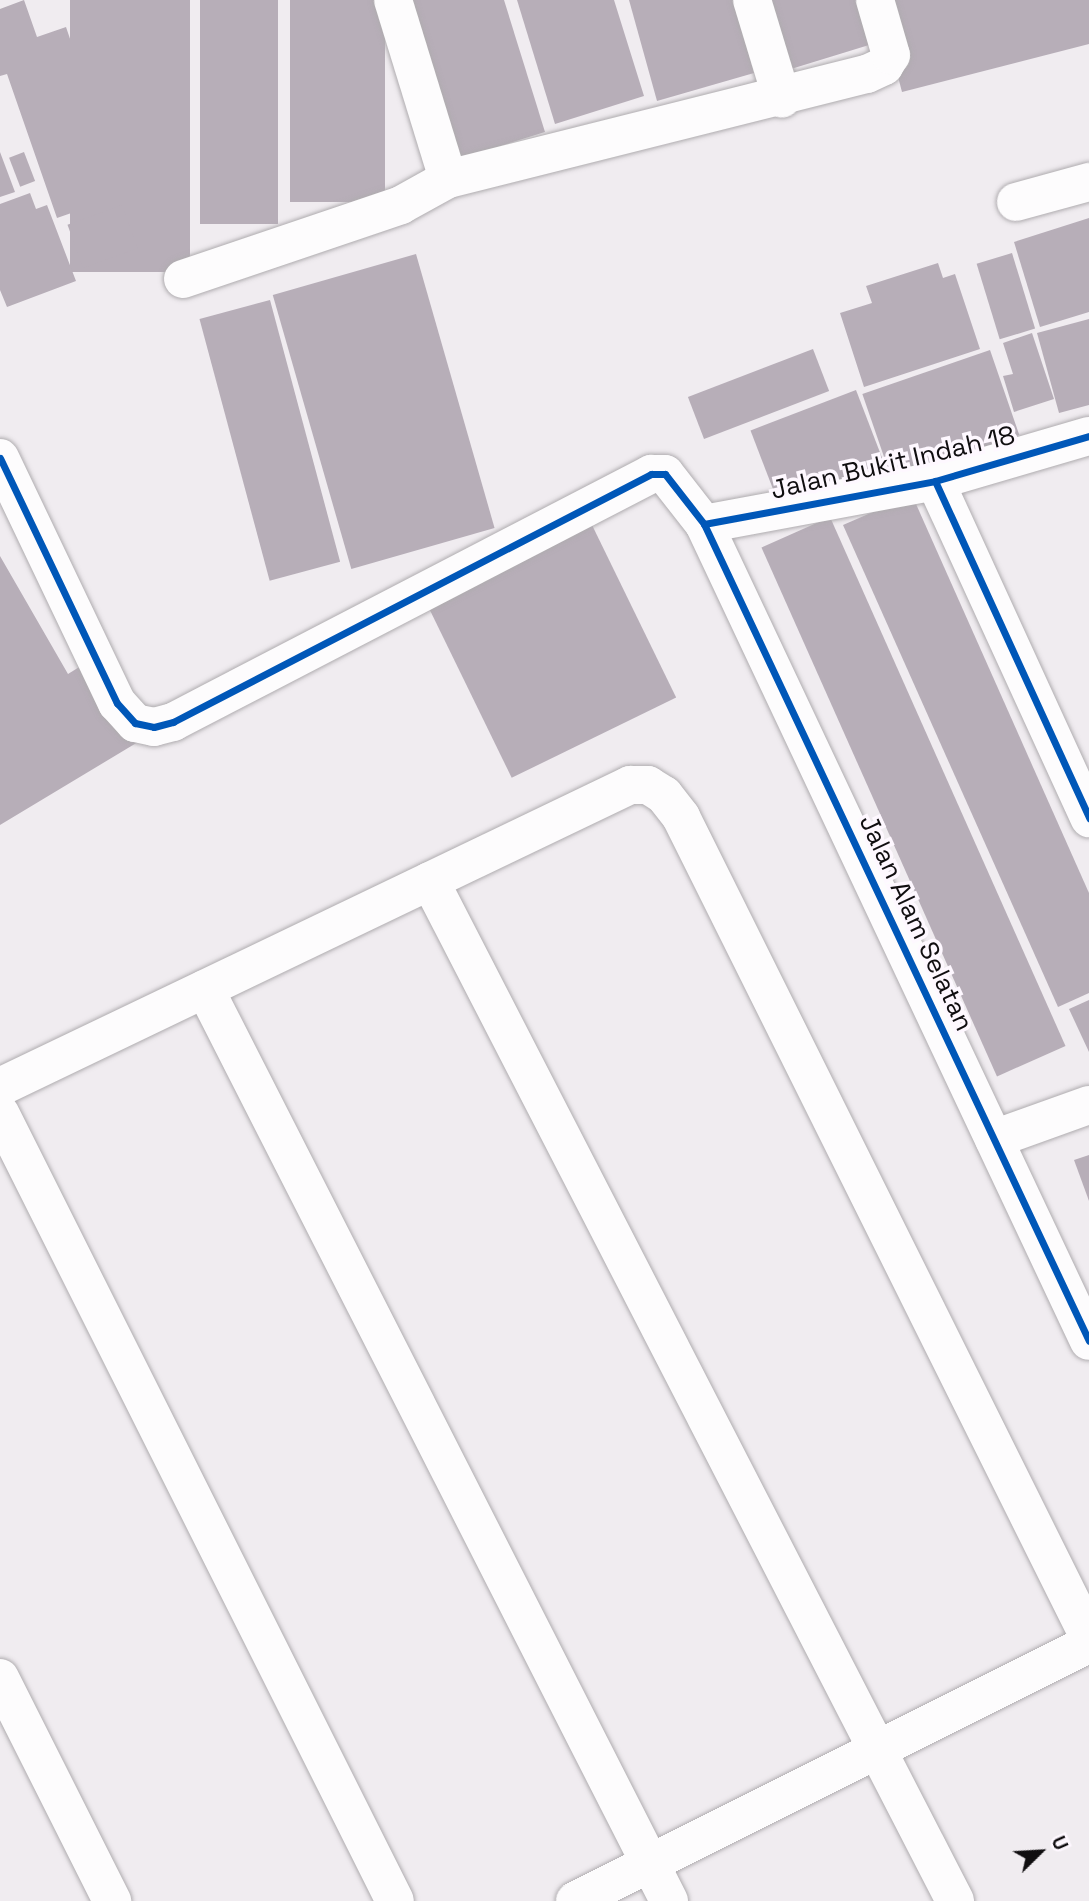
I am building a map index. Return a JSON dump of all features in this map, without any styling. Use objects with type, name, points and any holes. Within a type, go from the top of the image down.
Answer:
[{"type":"street","points":[[393,0],[448,179]]},
{"type":"street","points":[[752,0],[782,99]]},
{"type":"street","points":[[183,279],[401,205],[448,179],[782,99],[867,74],[887,63],[891,55],[875,0]]},
{"type":"street","points":[[1016,202],[1089,182]]},
{"type":"street","name":"Jalan Bukit Indah 18","points":[[704,524],[935,481],[1088,441]]},
{"type":"street","name":"Jalan Alam Selatan","points":[[0,458],[117,703],[135,723],[154,727],[173,722],[651,474],[665,474],[679,487],[704,524],[1089,1341]]},
{"type":"street","points":[[935,481],[1089,818]]},
{"type":"street","points":[[0,1087],[630,785],[648,785],[664,796],[681,817],[1089,1637]]},
{"type":"street","points":[[430,881],[955,1901]]},
{"type":"street","points":[[205,989],[668,1901]]},
{"type":"street","points":[[994,1139],[1089,1105]]},
{"type":"street","points":[[0,1112],[395,1901]]},
{"type":"street","points":[[575,1901],[1089,1644]]},
{"type":"street","points":[[0,1678],[112,1901]]},
{"type":"building","points":[[24,0],[37,37],[66,27],[123,195],[57,218],[7,74],[0,76],[0,9]]},
{"type":"building","points":[[70,0],[190,0],[190,272],[70,272]]},
{"type":"building","points":[[200,0],[278,0],[278,224],[200,224]]},
{"type":"building","points":[[290,0],[385,0],[385,202],[290,202]]},
{"type":"building","points":[[410,0],[504,0],[545,132],[459,159]]},
{"type":"building","points":[[517,0],[614,0],[644,96],[555,124]]},
{"type":"building","points":[[629,0],[733,0],[754,73],[657,101]]},
{"type":"building","points":[[756,0],[870,0],[882,41],[778,73]]},
{"type":"building","points":[[878,0],[1089,0],[1089,44],[902,92]]},
{"type":"building","points":[[0,152],[15,192],[0,197]]},
{"type":"building","points":[[24,152],[35,181],[20,187],[9,158]]},
{"type":"building","points":[[30,193],[36,209],[47,205],[76,281],[7,307],[0,290],[0,204]]},
{"type":"building","points":[[122,205],[138,248],[83,268],[67,225]]},
{"type":"building","points":[[1089,218],[1089,312],[1040,327],[1014,242]]},
{"type":"building","points":[[1012,253],[1035,329],[1000,339],[977,264]]},
{"type":"building","points":[[416,254],[495,528],[351,569],[273,295]]},
{"type":"building","points":[[938,263],[943,278],[955,274],[980,349],[864,387],[840,313],[872,303],[866,286]]},
{"type":"building","points":[[270,300],[340,562],[270,581],[199,319]]},
{"type":"building","points":[[1089,319],[1089,405],[1059,413],[1037,333]]},
{"type":"building","points":[[1032,333],[1054,399],[1014,412],[1003,376],[1013,374],[1003,343]]},
{"type":"building","points":[[813,349],[829,391],[704,439],[688,397]]},
{"type":"building","points":[[990,350],[1019,435],[892,479],[862,394]]},
{"type":"building","points":[[856,390],[884,463],[778,503],[751,430]]},
{"type":"building","points":[[912,495],[1089,893],[1089,993],[1058,1007],[843,525]]},
{"type":"building","points":[[830,517],[1066,1046],[997,1076],[761,548]]},
{"type":"building","points":[[592,525],[676,698],[512,778],[428,605]]},
{"type":"building","points":[[0,556],[68,674],[89,661],[138,742],[0,825]]},
{"type":"building","points":[[1089,1000],[1089,1052],[1069,1009]]},
{"type":"building","points":[[1089,1155],[1089,1201],[1074,1160]]},
{"type":"cycle path","points":[[704,524],[935,481],[1089,436]]},
{"type":"cycle path","points":[[0,458],[117,703],[135,723],[154,727],[173,722],[651,474],[665,474],[704,524],[1089,1341]]},
{"type":"cycle path","points":[[935,481],[1089,818]]}]
